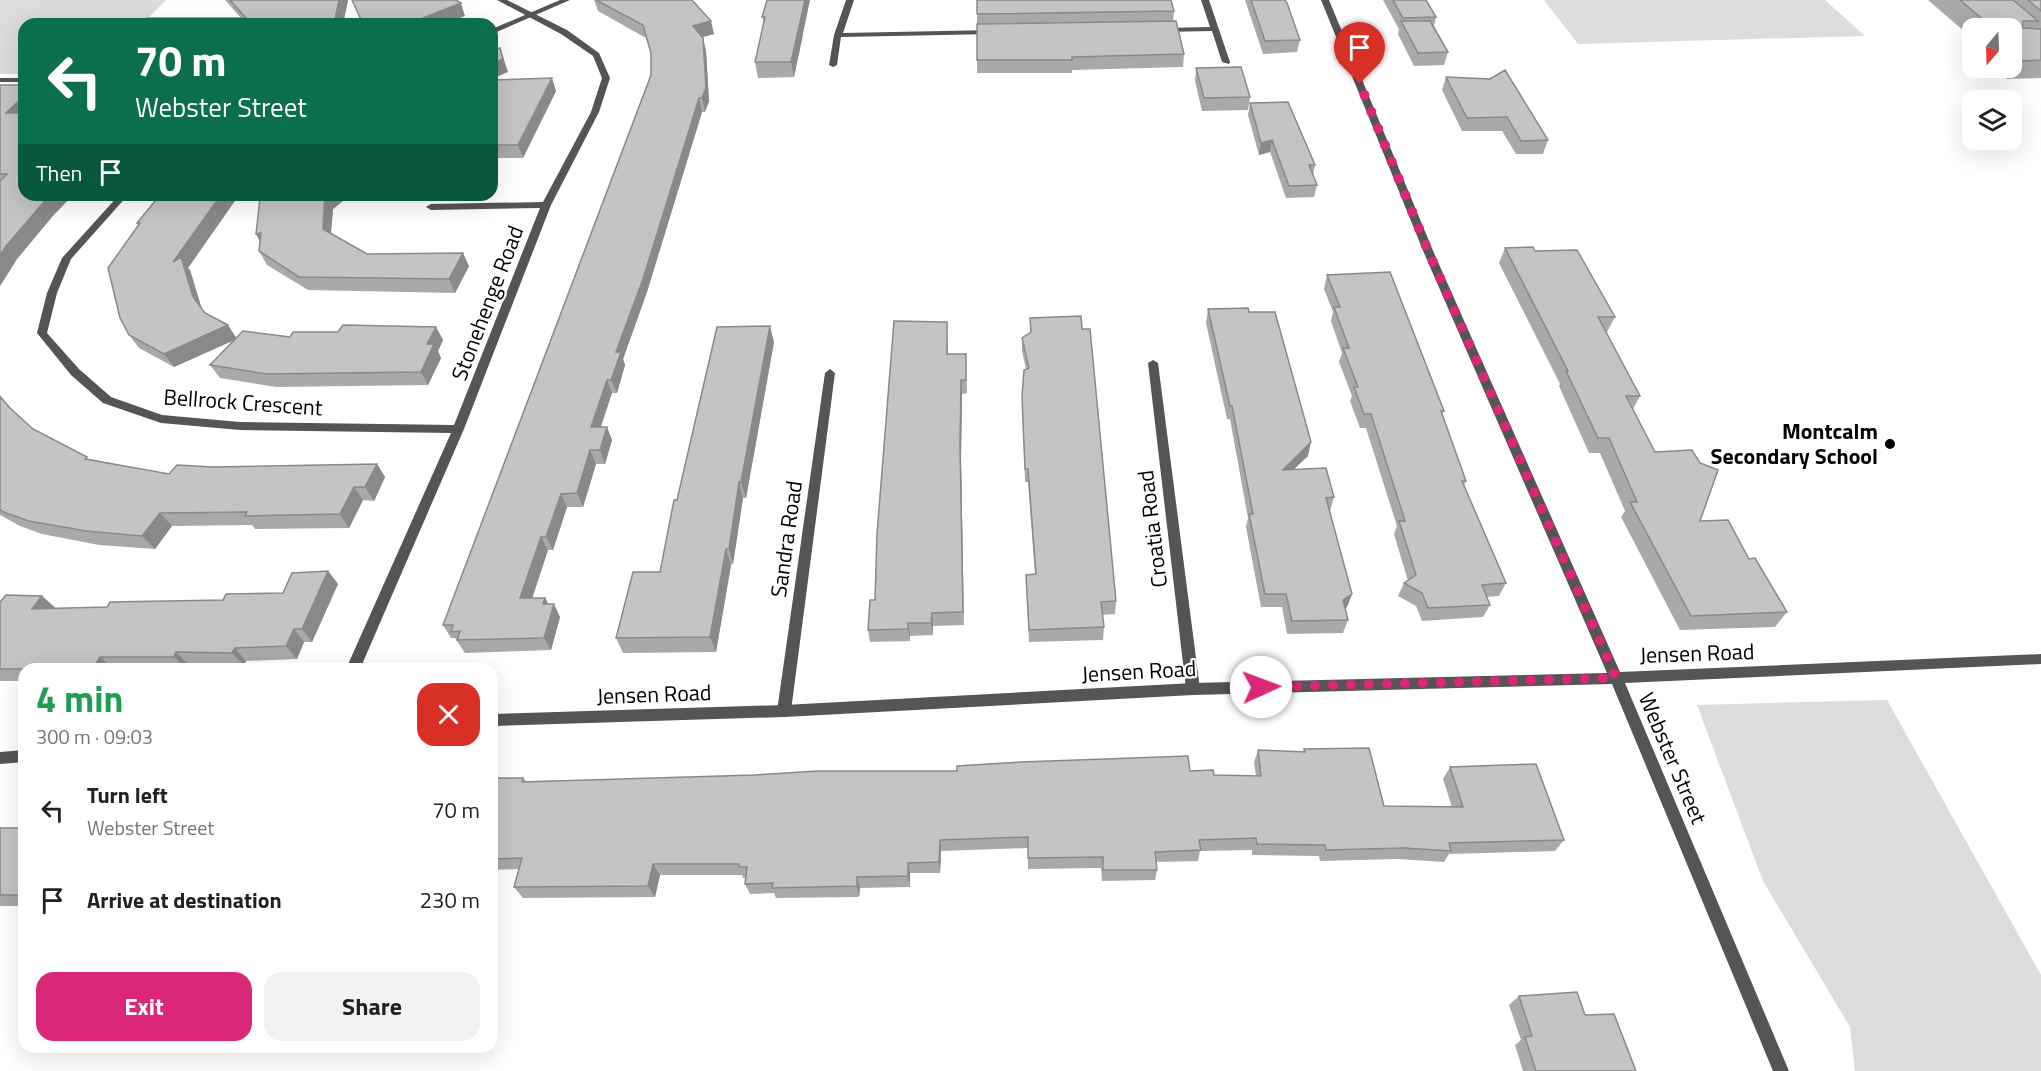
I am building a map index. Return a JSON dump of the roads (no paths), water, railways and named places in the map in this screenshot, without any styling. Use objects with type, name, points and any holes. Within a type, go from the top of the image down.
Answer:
[{"type":"street","name":"Stonehenge Road","points":[[356,663],[458,429],[546,205],[595,112],[606,78],[596,55],[564,32],[501,0]]},
{"type":"street","points":[[498,29],[566,0]]},
{"type":"street","points":[[833,65],[838,35],[850,0]]},
{"type":"street","points":[[1205,0],[1226,62]]},
{"type":"street","name":"Webster Street","points":[[1325,0],[1429,253],[1616,678],[1781,1071]]},
{"type":"street","points":[[1157,30],[1216,29]]},
{"type":"street","points":[[838,35],[1003,32]]},
{"type":"street","points":[[0,80],[18,80]]},
{"type":"street","name":"Bellrock Crescent","points":[[119,201],[67,258],[52,293],[42,333],[75,372],[107,400],[161,419],[206,423],[458,429]]},
{"type":"street","points":[[430,207],[546,205]]},
{"type":"street","name":"Croatia Road","points":[[1153,363],[1193,689]]},
{"type":"street","name":"Sandra Road","points":[[784,711],[830,373]]},
{"type":"street","name":"Jensen Road","points":[[498,720],[784,711],[1193,689],[1616,678],[2041,659]]},
{"type":"street","points":[[0,758],[18,756]]},
{"type":"place","name":"Montcalm Secondary School","points":[[1890,444]]}]
